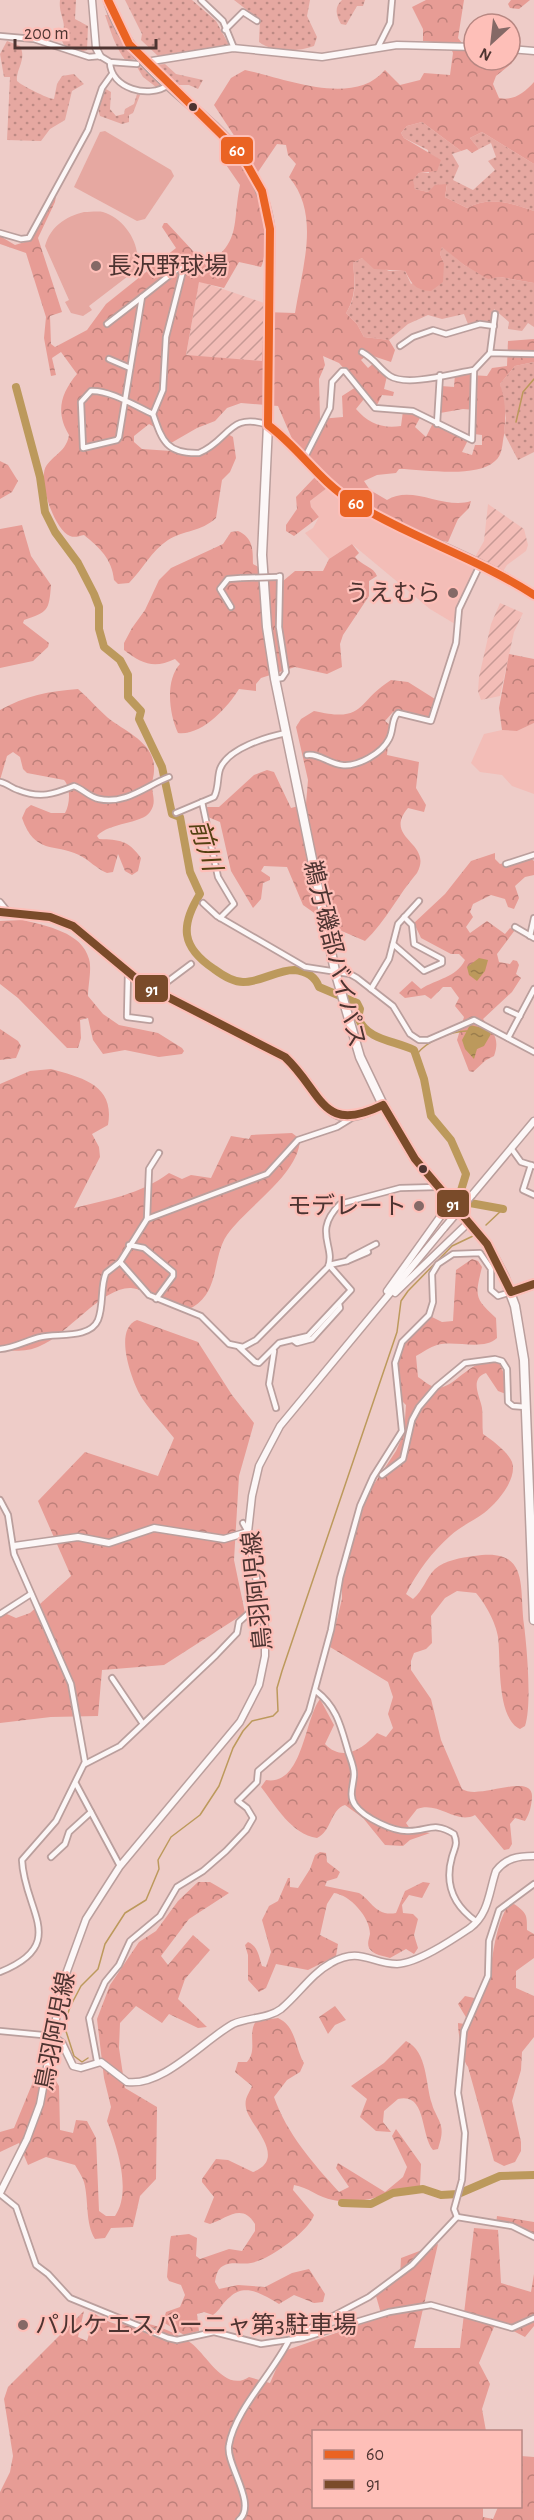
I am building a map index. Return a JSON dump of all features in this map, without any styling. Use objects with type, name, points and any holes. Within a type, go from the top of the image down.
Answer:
[{"type":"highway","name":"鵜方磯部バイパス","points":[[108,0],[129,44],[242,154],[262,191],[270,229],[268,425],[263,566],[267,627],[275,679],[335,971],[360,1058],[383,1105],[416,1159],[450,1203],[487,1244],[511,1292],[522,1336],[530,1407],[534,1620]]},
{"type":"highway","points":[[511,1292],[534,1284]]},
{"type":"main road","points":[[92,0],[96,48],[100,56]]},
{"type":"main road","points":[[152,61],[213,49],[234,48],[322,57],[397,45],[462,47]]},
{"type":"main road","points":[[268,425],[291,443],[323,479],[353,502],[533,594]]},
{"type":"main road","points":[[4,912],[50,917],[73,926],[154,991],[285,1057],[299,1070],[328,1110],[338,1116],[350,1119],[364,1117],[383,1105]]},
{"type":"main road","name":"鳥羽阿児線","points":[[0,2194],[27,2139],[40,2104],[63,1982],[77,1939],[96,1901],[120,1866],[248,1711],[259,1685],[265,1656],[261,1602],[248,1532],[252,1496],[259,1466],[272,1438],[370,1316],[534,1121]]},
{"type":"main road","points":[[370,1316],[450,1203]]},
{"type":"main road","points":[[370,1316],[468,1222]]},
{"type":"main road","points":[[14,1546],[78,1537],[110,1543],[154,1528],[224,1539],[248,1532]]},
{"type":"main road","points":[[53,2036],[62,2043],[73,2066],[81,2067],[97,2061],[105,2064],[127,2082],[149,2079],[184,2060],[222,2030],[238,2022],[280,2009],[316,1973],[339,1959],[363,1955],[387,1963],[403,1963],[438,1948],[477,1922],[487,1904],[494,1878],[501,1865],[514,1857],[534,1856]]},
{"type":"street","points":[[201,0],[220,17],[234,48]]},
{"type":"street","points":[[378,47],[390,23],[392,0]]},
{"type":"street","points":[[225,30],[243,12],[256,21]]},
{"type":"street","points":[[0,36],[34,39],[89,57],[100,56],[110,62],[137,64]]},
{"type":"street","points":[[110,62],[112,74],[120,83],[132,89],[159,90],[169,84]]},
{"type":"street","points":[[0,233],[24,240],[29,238],[88,130],[102,88],[112,74]]},
{"type":"street","points":[[107,324],[184,263],[166,337],[163,390],[153,414]]},
{"type":"street","points":[[142,297],[130,368],[124,402],[117,440],[83,448],[80,406],[82,399],[91,391],[97,391],[124,402],[153,414],[166,445],[193,453],[206,450],[239,422],[247,420],[268,425]]},
{"type":"street","points":[[362,352],[375,360],[387,375],[404,381],[474,370],[490,353],[495,314]]},
{"type":"street","points":[[400,346],[412,337],[433,330],[446,334],[480,324],[494,326]]},
{"type":"street","points":[[490,353],[534,354]]},
{"type":"street","points":[[109,359],[130,368]]},
{"type":"street","points":[[304,459],[330,408],[332,381],[342,371],[345,371],[375,408],[412,411],[472,441],[474,370]]},
{"type":"street","points":[[437,424],[440,375]]},
{"type":"street","points":[[307,755],[313,754],[338,765],[353,765],[379,750],[389,740],[394,716],[398,713],[431,721],[456,643],[459,609],[480,566]]},
{"type":"street","points":[[231,607],[220,589],[228,579],[280,576],[279,627],[286,672],[282,678],[275,679]]},
{"type":"street","points":[[176,813],[216,795],[221,767],[227,760],[269,736],[286,732]]},
{"type":"street","points":[[0,782],[17,790],[39,794],[58,794],[74,786],[98,799],[110,800],[136,795],[167,778]]},
{"type":"street","points":[[202,802],[218,877],[234,904],[220,918]]},
{"type":"street","points":[[506,864],[534,855]]},
{"type":"street","points":[[371,989],[389,959],[398,924],[419,901]]},
{"type":"street","points":[[0,902],[4,912]]},
{"type":"street","points":[[203,903],[220,918],[304,967],[350,974],[393,1006],[410,1034],[419,1040],[428,1040],[474,1020],[534,1052]]},
{"type":"street","points":[[393,944],[424,971],[442,963],[442,959],[414,944],[412,926],[404,917]]},
{"type":"street","points":[[515,927],[532,937],[534,918]]},
{"type":"street","points":[[154,991],[191,964]]},
{"type":"street","points":[[128,972],[127,1017],[150,1020]]},
{"type":"street","points":[[508,1038],[534,989]]},
{"type":"street","points":[[507,1010],[520,1016]]},
{"type":"street","points":[[147,1219],[267,1174],[298,1140],[337,1127],[350,1119]]},
{"type":"street","points":[[511,1148],[521,1162],[532,1166],[523,1190],[534,1195]]},
{"type":"street","points":[[0,1349],[16,1347],[39,1337],[80,1332],[94,1325],[99,1317],[106,1273],[120,1262],[147,1219],[149,1169],[159,1153]]},
{"type":"street","points":[[120,1262],[149,1295],[201,1316],[222,1339],[239,1347],[257,1363],[262,1362],[279,1343],[308,1336],[351,1288],[329,1265],[325,1234],[328,1223],[340,1204],[400,1188],[437,1187]]},
{"type":"street","points":[[347,1261],[376,1244]]},
{"type":"street","points":[[129,1245],[144,1248],[173,1272],[173,1276],[156,1299]]},
{"type":"street","points":[[239,1347],[256,1340],[329,1265],[347,1261],[368,1252]]},
{"type":"street","points":[[97,2061],[89,2018],[109,1976],[119,1965],[130,1941],[160,1916],[177,1887],[203,1871],[246,1830],[253,1818],[247,1808],[238,1802],[257,1782],[261,1768],[292,1741],[316,1691],[331,1630],[340,1578],[360,1506],[373,1477],[402,1431],[395,1363],[402,1342],[424,1323],[432,1308],[432,1274],[438,1264],[453,1254],[477,1252],[483,1256],[491,1269],[490,1286],[494,1294],[502,1296],[511,1292]]},
{"type":"street","points":[[274,1348],[269,1384],[276,1408]]},
{"type":"street","points":[[382,1475],[403,1459],[412,1420],[419,1407],[436,1388],[465,1363],[495,1359],[501,1361],[507,1369],[508,1402],[513,1406],[530,1407]]},
{"type":"street","points":[[0,1500],[8,1515],[14,1554],[71,1684],[85,1764]]},
{"type":"street","points":[[243,1522],[248,1532]]},
{"type":"street","points":[[0,1614],[31,1594]]},
{"type":"street","points":[[0,1972],[25,1961],[38,1937],[39,1922],[28,1893],[22,1860],[52,1826],[85,1764],[117,1748],[237,1634],[239,1622],[261,1602]]},
{"type":"street","points":[[112,1678],[143,1724]]},
{"type":"street","points":[[316,1691],[328,1701],[341,1725],[354,1770],[352,1794],[355,1806],[396,1829],[411,1832],[436,1827],[454,1834],[457,1845],[449,1872],[453,1897],[458,1908],[477,1922]]},
{"type":"street","points":[[76,1784],[120,1866]]},
{"type":"street","points":[[51,1857],[65,1844],[69,1832],[92,1812]]},
{"type":"street","points":[[457,2217],[454,2208],[462,2180],[465,2133],[458,2093],[460,2049],[466,2023],[488,1976],[489,1941],[499,1910],[534,1884]]},
{"type":"street","points":[[487,1904],[499,1910]]},
{"type":"street","points":[[0,2031],[53,2036]]},
{"type":"street","points":[[0,2194],[10,2201],[19,2214],[36,2265],[48,2274],[70,2298],[168,2338],[177,2340],[214,2332],[261,2344],[292,2340],[389,2312],[431,2305],[512,2328],[534,2318]]},
{"type":"street","points":[[457,2217],[512,2226],[534,2237]]},
{"type":"street","points":[[239,2520],[245,2511],[243,2496],[228,2447],[244,2410],[292,2340],[299,2334],[369,2297],[406,2269],[457,2217]]},
{"type":"shaded area","points":[[60,0],[76,0],[75,19],[88,26],[87,50],[80,52],[65,47],[61,39],[64,23]]},
{"type":"shaded area","points":[[125,0],[192,0],[216,21],[229,45],[158,56],[141,40],[142,34]]},
{"type":"shaded area","points":[[234,0],[310,0],[307,16],[317,37],[314,46],[278,50],[265,46],[259,42],[260,20]]},
{"type":"shaded area","points":[[342,0],[365,0],[363,6],[357,6],[346,25],[341,24],[337,14],[338,5]]},
{"type":"shaded area","points":[[105,15],[108,15],[136,59],[126,61],[122,56]]},
{"type":"shaded area","points":[[7,41],[20,46],[22,60],[17,81],[29,88],[54,99],[57,84],[62,76],[74,74],[84,84],[72,91],[65,120],[50,129],[41,141],[7,140],[10,77],[4,77],[0,54]]},
{"type":"shaded area","points":[[165,64],[176,74],[203,80],[198,89],[189,85],[177,85],[155,65]]},
{"type":"shaded area","points":[[137,67],[141,67],[161,85],[156,87],[143,77]]},
{"type":"shaded area","points":[[106,89],[111,92],[110,109],[116,116],[124,114],[125,109],[134,104],[137,94],[140,95],[133,113],[129,115],[129,122],[122,124],[100,116],[99,106]]},
{"type":"shaded area","points":[[422,122],[461,151],[452,154],[459,166],[453,180],[473,190],[495,170],[488,161],[496,157],[491,143],[479,149],[470,138],[482,132],[534,164],[534,211],[500,202],[484,202],[467,208],[445,197],[447,185],[428,192],[415,189],[412,180],[419,173],[429,173],[428,150],[404,138],[401,133],[407,126]]},
{"type":"shaded area","points":[[105,131],[171,170],[174,176],[145,219],[137,221],[74,187],[100,132]]},
{"type":"shaded area","name":"長沢野球場","points":[[84,212],[103,212],[119,221],[135,243],[138,261],[136,270],[89,306],[92,310],[83,316],[71,313],[65,302],[69,300],[45,246],[51,233],[60,223]]},
{"type":"shaded area","points":[[442,246],[464,265],[488,278],[500,277],[534,283],[534,327],[528,323],[522,331],[508,329],[509,322],[494,309],[492,324],[468,324],[464,314],[442,319],[428,315],[408,324],[389,340],[364,337],[357,324],[346,313],[354,295],[353,263],[362,258],[389,271],[405,271],[411,284],[444,263],[440,254]]},
{"type":"shaded area","points":[[199,281],[264,303],[262,361],[186,356]]},
{"type":"shaded area","points":[[534,362],[534,452],[518,460],[504,433],[506,418],[500,384],[515,366]]},
{"type":"shaded area","points":[[327,488],[359,508],[475,569],[457,609],[455,624],[430,609],[352,544],[329,559],[305,533],[313,528],[319,517],[311,507],[310,501]]},
{"type":"shaded area","points":[[488,504],[524,529],[528,545],[526,551],[507,565],[502,573],[475,557],[484,541]]},
{"type":"shaded area","points":[[500,603],[523,613],[514,632],[500,696],[481,700],[478,691],[479,677],[491,624]]},
{"type":"shaded area","points":[[534,723],[534,794],[512,786],[502,775],[480,772],[471,763],[484,734],[502,730],[517,731]]},
{"type":"green space","points":[[426,0],[464,0],[458,38],[462,43],[462,72],[501,72],[496,76],[493,84],[499,98],[504,99],[518,95],[534,82],[534,164],[482,132],[470,138],[479,149],[472,153],[467,149],[461,151],[422,122],[407,126],[401,133],[404,138],[441,160],[437,171],[419,173],[413,180],[415,189],[428,192],[435,185],[447,184],[445,197],[467,208],[484,202],[500,202],[534,211],[534,283],[500,277],[488,279],[464,265],[442,247],[440,254],[444,263],[443,282],[431,291],[415,286],[405,271],[374,269],[362,258],[353,263],[354,290],[352,302],[346,313],[357,324],[364,337],[389,340],[395,350],[391,362],[367,354],[361,360],[368,368],[375,362],[387,376],[384,389],[394,392],[393,396],[382,395],[377,405],[339,363],[323,356],[325,365],[319,379],[320,419],[343,417],[342,396],[356,387],[364,399],[356,409],[365,418],[388,427],[401,426],[403,411],[421,416],[415,427],[426,437],[433,423],[468,440],[462,452],[472,455],[475,445],[482,445],[482,435],[474,434],[475,410],[463,409],[440,413],[441,386],[454,387],[455,374],[471,371],[471,375],[487,376],[492,368],[507,366],[508,341],[534,339],[534,362],[515,366],[500,384],[505,415],[500,456],[486,467],[475,470],[449,472],[399,469],[396,473],[377,475],[364,481],[370,490],[387,500],[407,495],[450,502],[471,501],[469,508],[458,519],[448,542],[443,541],[435,548],[344,500],[327,488],[310,501],[311,507],[319,517],[294,536],[286,531],[286,525],[297,509],[296,497],[315,477],[301,460],[278,406],[241,403],[227,408],[215,421],[171,443],[164,440],[161,431],[149,424],[134,436],[134,442],[142,449],[201,453],[226,433],[233,437],[236,458],[230,472],[222,480],[216,518],[204,526],[168,540],[157,549],[129,583],[118,584],[114,580],[108,560],[100,549],[84,535],[74,537],[64,532],[50,508],[44,473],[48,463],[67,442],[69,435],[62,418],[62,403],[67,388],[77,374],[61,352],[52,358],[56,375],[51,376],[44,338],[46,317],[26,253],[0,244],[0,236],[15,245],[28,241],[58,185],[55,202],[38,238],[62,312],[50,316],[51,344],[55,347],[87,330],[106,304],[176,248],[162,227],[164,223],[167,223],[206,265],[217,257],[234,231],[240,185],[221,156],[233,158],[244,168],[259,201],[265,239],[264,255],[261,267],[239,262],[224,288],[199,282],[186,355],[262,361],[264,312],[295,313],[305,260],[307,225],[304,208],[299,192],[289,177],[296,164],[288,155],[286,145],[277,144],[258,172],[214,105],[231,78],[245,70],[298,84],[337,89],[355,87],[371,81],[385,70],[400,85],[420,80],[424,73],[450,75],[453,53],[449,44],[423,41],[423,29],[412,7]]},
{"type":"green space","points":[[511,0],[530,0],[519,9],[510,8],[508,4]]},
{"type":"green space","points":[[0,461],[8,465],[18,481],[12,492],[0,499]]},
{"type":"green space","points":[[22,525],[31,556],[51,585],[46,609],[24,620],[23,623],[49,643],[48,647],[33,661],[0,668],[0,529]]},
{"type":"green space","points":[[238,531],[249,541],[253,564],[283,581],[295,571],[323,571],[329,559],[352,544],[359,553],[355,557],[373,570],[377,576],[369,581],[369,596],[343,635],[340,644],[342,667],[327,674],[295,667],[261,678],[256,684],[256,691],[239,689],[221,712],[205,725],[187,733],[178,733],[172,716],[170,688],[175,671],[180,664],[175,659],[161,664],[148,664],[124,650],[124,643],[145,610],[159,580],[171,568],[223,544],[231,532]]},
{"type":"green space","points":[[509,654],[534,659],[534,723],[517,731],[502,730],[499,708]]},
{"type":"green space","points":[[391,680],[408,682],[435,699],[435,709],[428,721],[407,712],[393,712],[385,721],[390,725],[387,755],[419,762],[416,788],[426,805],[424,812],[408,808],[402,818],[401,827],[419,854],[420,863],[417,873],[365,941],[337,929],[303,905],[287,867],[264,866],[261,871],[270,877],[270,880],[263,883],[261,899],[253,908],[231,871],[220,822],[208,817],[207,807],[219,807],[254,775],[267,770],[274,772],[291,808],[306,804],[308,780],[296,727],[301,719],[314,711],[331,714],[352,713]]},
{"type":"green space","points":[[78,689],[108,717],[140,741],[151,754],[154,773],[152,785],[154,802],[150,812],[140,819],[110,828],[97,836],[99,839],[128,844],[136,852],[141,858],[138,871],[132,875],[125,871],[118,854],[113,872],[107,873],[70,851],[39,843],[27,830],[22,818],[26,809],[31,805],[51,813],[65,813],[69,796],[64,780],[27,773],[23,769],[20,757],[13,752],[7,756],[0,780],[0,710],[38,695]]},
{"type":"green space","points":[[495,853],[495,859],[500,864],[529,857],[534,861],[534,875],[525,877],[515,886],[519,898],[514,909],[508,907],[505,899],[491,895],[473,904],[470,912],[473,917],[466,927],[470,933],[487,921],[505,934],[510,928],[515,930],[497,954],[499,962],[510,964],[513,960],[517,961],[519,965],[516,974],[521,978],[512,992],[483,1019],[495,1036],[496,1050],[494,1056],[473,1072],[469,1071],[457,1040],[464,1017],[455,1006],[459,998],[451,987],[443,987],[431,999],[425,995],[405,998],[399,993],[412,981],[421,989],[451,974],[461,966],[465,960],[459,954],[451,954],[421,938],[414,923],[445,894],[471,861]]},
{"type":"green space","points":[[23,920],[62,932],[79,942],[90,963],[88,996],[103,1014],[119,1025],[158,1033],[182,1048],[184,1051],[182,1054],[159,1057],[125,1050],[103,1054],[93,1040],[88,1018],[80,1020],[81,1038],[78,1048],[67,1048],[18,998],[0,984],[0,921]]},
{"type":"green space","points":[[0,1029],[18,1041],[21,1046],[16,1058],[0,1060]]},
{"type":"green space","points":[[51,1069],[94,1085],[107,1101],[109,1111],[108,1125],[92,1134],[99,1147],[100,1157],[74,1208],[135,1191],[169,1173],[182,1179],[191,1175],[211,1178],[231,1136],[249,1139],[251,1135],[292,1133],[300,1139],[291,1165],[282,1178],[227,1235],[219,1253],[208,1292],[193,1307],[185,1310],[178,1309],[139,1290],[131,1288],[120,1290],[108,1295],[62,1332],[40,1346],[15,1351],[0,1350],[0,1084],[30,1071]]},
{"type":"green space","points":[[472,1259],[478,1261],[482,1267],[478,1296],[496,1318],[497,1338],[485,1344],[444,1344],[432,1347],[416,1356],[418,1377],[434,1387],[441,1387],[449,1385],[472,1367],[481,1363],[500,1364],[510,1389],[506,1394],[498,1391],[486,1373],[478,1379],[477,1388],[482,1408],[483,1434],[510,1458],[512,1476],[505,1490],[489,1509],[454,1532],[437,1549],[420,1570],[406,1594],[413,1599],[435,1569],[453,1560],[492,1555],[505,1558],[513,1564],[521,1584],[527,1662],[529,1691],[525,1726],[520,1729],[512,1723],[507,1713],[501,1687],[497,1631],[490,1613],[476,1593],[457,1591],[445,1598],[431,1616],[432,1643],[426,1649],[414,1653],[411,1670],[431,1699],[441,1740],[462,1789],[481,1792],[524,1786],[530,1790],[532,1798],[530,1810],[525,1821],[515,1818],[510,1824],[512,1844],[509,1849],[504,1850],[475,1815],[461,1817],[425,1807],[417,1809],[406,1823],[411,1830],[430,1833],[410,1840],[403,1846],[385,1845],[363,1818],[345,1805],[336,1811],[326,1831],[317,1838],[299,1831],[292,1825],[261,1787],[266,1780],[278,1779],[288,1773],[295,1763],[320,1699],[334,1725],[325,1744],[332,1750],[346,1753],[353,1751],[366,1744],[377,1733],[386,1737],[393,1728],[388,1714],[393,1697],[388,1682],[330,1647],[342,1599],[342,1576],[368,1493],[396,1451],[404,1433],[406,1405],[400,1399],[398,1354],[405,1341],[421,1326],[428,1315],[442,1322],[453,1321],[456,1270]]},
{"type":"green space","points":[[137,1320],[198,1342],[232,1395],[254,1423],[239,1476],[234,1560],[245,1613],[164,1665],[102,1670],[98,1716],[51,1717],[0,1723],[0,1611],[16,1618],[30,1613],[71,1576],[38,1501],[85,1452],[158,1476],[174,1438],[139,1393],[128,1364],[126,1333],[130,1325]]},
{"type":"green space","points":[[320,1852],[326,1853],[327,1862],[340,1872],[337,1878],[327,1881],[325,1886],[359,1893],[383,1913],[396,1913],[405,1891],[423,1882],[430,1883],[422,1898],[409,1895],[402,1905],[403,1913],[413,1914],[418,1919],[414,1935],[418,1948],[414,1954],[406,1949],[390,1958],[373,1952],[368,1946],[369,1927],[363,1914],[352,1902],[334,1893],[327,1904],[320,1935],[338,1944],[336,1956],[308,1970],[276,1964],[266,1988],[259,1992],[248,1980],[248,1955],[245,1945],[248,1942],[254,1946],[262,1966],[266,1967],[271,1952],[262,1920],[269,1906],[278,1901],[288,1878],[290,1878],[290,1887],[298,1888],[310,1869],[315,1855]]},
{"type":"green space","points":[[198,1882],[210,1882],[229,1893],[189,1919],[161,1956],[168,1965],[193,1935],[210,1950],[185,1979],[178,1999],[207,2027],[198,2028],[169,2014],[162,2023],[136,2006],[120,2023],[119,2048],[125,2088],[157,2107],[156,2179],[140,2196],[133,2227],[111,2228],[105,2238],[95,2239],[88,2219],[84,2182],[75,2165],[46,2157],[28,2165],[19,2143],[0,2152],[0,2132],[14,2128],[35,2077],[53,2076],[59,2086],[60,2130],[73,2133],[76,2120],[87,2121],[96,2138],[99,2211],[106,2216],[115,2216],[120,2206],[123,2182],[115,2143],[107,2121],[111,2107],[104,2078],[97,2019],[110,1985],[139,1942],[156,1931],[178,1901]]},
{"type":"green space","points":[[514,1904],[524,1912],[527,1930],[534,1934],[534,1958],[516,1971],[516,1988],[534,1996],[534,2037],[522,2052],[521,2070],[512,2101],[521,2151],[515,2162],[504,2166],[494,2161],[464,2058],[458,2023],[465,2024],[467,2019],[458,2004],[465,1996],[479,1999],[485,1987],[502,1917],[508,1905]]},
{"type":"green space","points":[[335,2006],[346,2020],[335,2025],[328,2034],[319,2017]]},
{"type":"green space","points":[[278,2018],[292,2032],[304,2063],[300,2072],[287,2080],[274,2097],[293,2136],[320,2170],[339,2192],[349,2187],[336,2168],[338,2163],[385,2192],[403,2177],[407,2167],[392,2136],[396,2129],[421,2164],[420,2186],[367,2200],[345,2201],[328,2199],[294,2185],[293,2190],[314,2215],[310,2222],[296,2237],[268,2257],[251,2263],[221,2267],[215,2282],[219,2289],[238,2285],[265,2287],[292,2273],[309,2269],[325,2294],[323,2302],[314,2303],[294,2295],[279,2304],[255,2292],[242,2291],[228,2299],[213,2315],[204,2312],[197,2314],[199,2331],[184,2335],[163,2322],[166,2312],[180,2307],[185,2295],[181,2285],[169,2281],[167,2277],[171,2236],[189,2234],[197,2238],[196,2256],[200,2259],[229,2249],[242,2251],[255,2231],[255,2224],[245,2214],[234,2214],[210,2224],[204,2222],[214,2197],[202,2179],[216,2159],[228,2160],[253,2172],[263,2166],[268,2158],[264,2141],[246,2108],[246,2099],[252,2086],[235,2072],[238,2062],[247,2062],[250,2057],[252,2031],[256,2021]]},
{"type":"green space","points":[[406,2041],[418,2053],[425,2069],[432,2104],[442,2129],[438,2149],[433,2150],[418,2108],[414,2102],[407,2099],[398,2099],[384,2111],[383,2122],[391,2132],[376,2131],[360,2117],[367,2099],[351,2086],[384,2063]]},
{"type":"green space","points":[[497,2216],[534,2222],[534,2235],[518,2225],[496,2224]]},
{"type":"green space","points":[[474,2228],[498,2230],[501,2283],[531,2292],[534,2274],[534,2326],[525,2337],[496,2322],[479,2363],[490,2384],[482,2409],[486,2430],[312,2430],[312,2508],[483,2508],[483,2517],[493,2519],[498,2508],[522,2508],[522,2456],[534,2457],[534,2520],[0,2520],[0,2492],[10,2472],[13,2456],[4,2399],[8,2387],[84,2311],[78,2337],[87,2341],[95,2314],[118,2324],[134,2322],[148,2324],[171,2332],[191,2343],[217,2370],[232,2380],[240,2381],[249,2377],[270,2383],[284,2351],[382,2317],[376,2296],[400,2277],[401,2258],[438,2244],[414,2348],[460,2348]]},
{"type":"water","points":[[479,958],[488,960],[485,971],[477,981],[469,975],[467,967]]},
{"type":"water","points":[[470,1025],[487,1029],[491,1034],[484,1046],[477,1049],[474,1059],[465,1049],[462,1040]]},
{"type":"waterway","points":[[516,422],[523,392],[534,379]]},
{"type":"waterway","name":"前川","points":[[16,387],[40,477],[45,512],[55,532],[78,563],[94,594],[99,607],[99,629],[104,647],[120,660],[128,675],[128,697],[141,711],[139,719],[162,767],[172,814],[180,817],[190,872],[200,894],[189,916],[187,935],[190,944],[203,961],[220,974],[235,981],[256,980],[294,970],[306,973],[315,980],[319,987],[357,1003],[360,1009],[358,1018],[362,1026],[375,1036],[414,1050],[424,1079],[431,1116],[451,1140],[466,1174],[459,1197],[470,1203],[503,1209]]},
{"type":"waterway","points":[[417,1054],[421,1049],[440,1038],[467,1031]]},
{"type":"waterway","points":[[486,1225],[503,1209]]},
{"type":"waterway","points":[[88,2058],[82,2062],[74,2056],[64,2025],[70,2007],[81,1986],[98,1969],[105,1944],[125,1913],[146,1900],[159,1869],[158,1860],[171,1837],[200,1815],[219,1786],[233,1748],[243,1731],[252,1721],[273,1716],[278,1711],[277,1688],[282,1671],[397,1332],[401,1301],[452,1246],[473,1236]]},
{"type":"waterway","points":[[342,2203],[371,2204],[393,2193],[423,2189],[441,2195],[458,2194],[500,2176],[534,2175]]},
{"type":"transit line","name":"60","points":[[108,0],[129,44],[241,154],[262,191],[270,229],[268,425],[330,485],[353,502],[398,527],[490,570],[534,595]]},
{"type":"transit line","name":"91","points":[[0,912],[50,917],[73,926],[144,985],[285,1057],[325,1106],[335,1113],[347,1115],[363,1113],[383,1105],[415,1159],[487,1244],[511,1292],[534,1284]]},
{"type":"place","name":"長沢野球場","points":[[96,266]]},
{"type":"place","name":"うえむら","points":[[453,593]]},
{"type":"place","name":"モデレート","points":[[419,1206]]},
{"type":"place","name":"パルケエスパーニャ第3駐車場","points":[[23,2325]]}]
